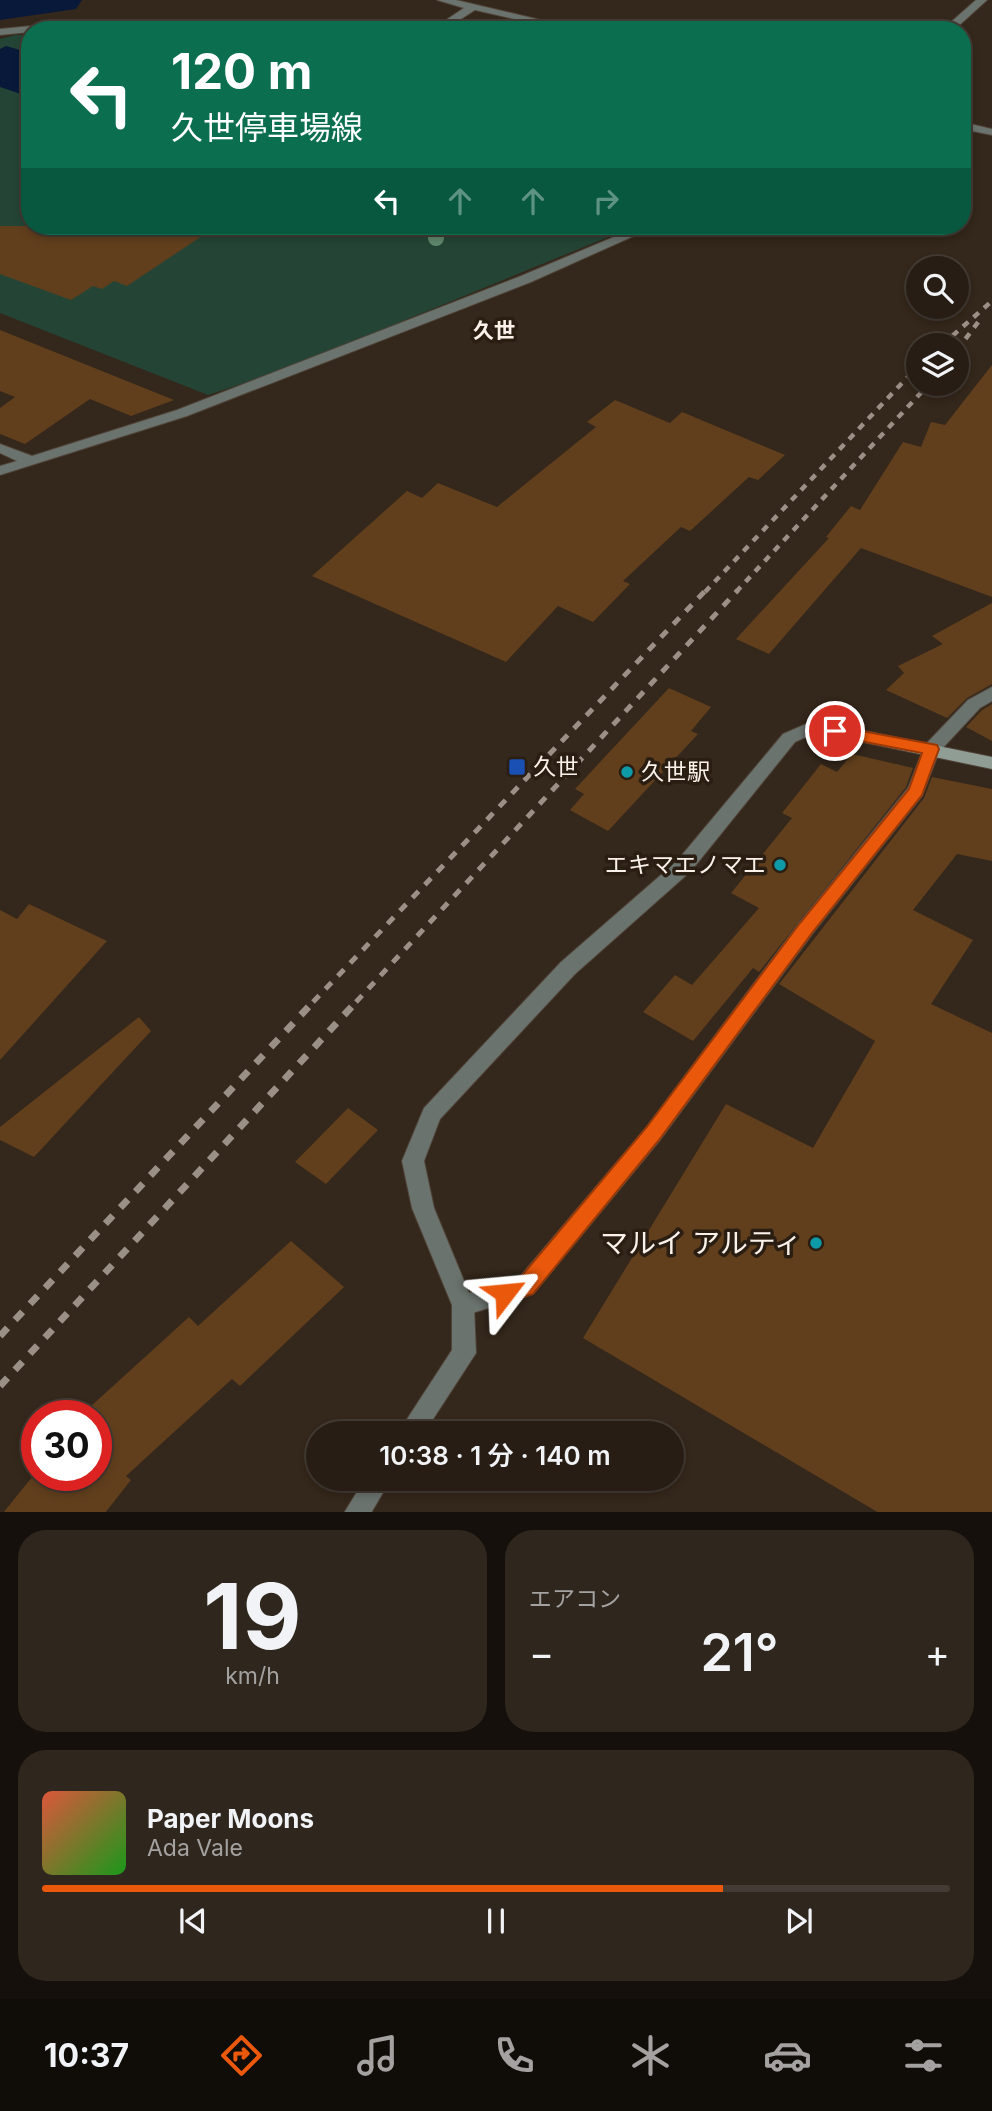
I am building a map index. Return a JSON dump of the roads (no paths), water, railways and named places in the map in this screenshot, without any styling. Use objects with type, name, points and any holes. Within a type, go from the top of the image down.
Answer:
[{"type":"main road","points":[[835,731],[992,762]]},
{"type":"street","points":[[442,0],[534,21]]},
{"type":"street","points":[[958,21],[982,0]]},
{"type":"street","points":[[450,21],[471,8]]},
{"type":"street","points":[[0,32],[21,30]]},
{"type":"street","points":[[971,127],[992,132]]},
{"type":"street","points":[[0,471],[182,413],[514,284],[626,235]]},
{"type":"street","points":[[0,448],[33,462]]},
{"type":"street","points":[[463,1305],[525,1287],[653,1134],[806,928],[916,791],[931,749],[974,704],[992,693]]},
{"type":"street","points":[[418,1421],[464,1353],[463,1305],[422,1208],[413,1161],[431,1114],[568,968],[684,866],[789,738],[806,730],[835,731]]},
{"type":"street","points":[[357,1512],[371,1491]]},
{"type":"water","points":[[6,46],[21,50],[21,94],[0,87],[0,49]]},
{"type":"waterway","points":[[0,7],[61,0]]},
{"type":"railway","points":[[956,333],[992,301]]},
{"type":"railway","points":[[969,334],[979,321]]},
{"type":"railway","points":[[705,592],[906,379]]},
{"type":"railway","points":[[736,592],[918,396]]},
{"type":"railway","points":[[313,1002],[706,590]]},
{"type":"railway","points":[[356,1002],[738,590]]},
{"type":"railway","points":[[0,1336],[315,1000]]},
{"type":"railway","points":[[0,1386],[358,1000]]},
{"type":"place","name":"久世","points":[[517,767]]},
{"type":"place","name":"久世駅","points":[[627,772]]},
{"type":"place","name":"エキマエノマエ","points":[[780,865]]},
{"type":"place","name":"マルイ アルティ","points":[[816,1243]]},
{"type":"district","name":"久世","points":[[494,330]]}]
